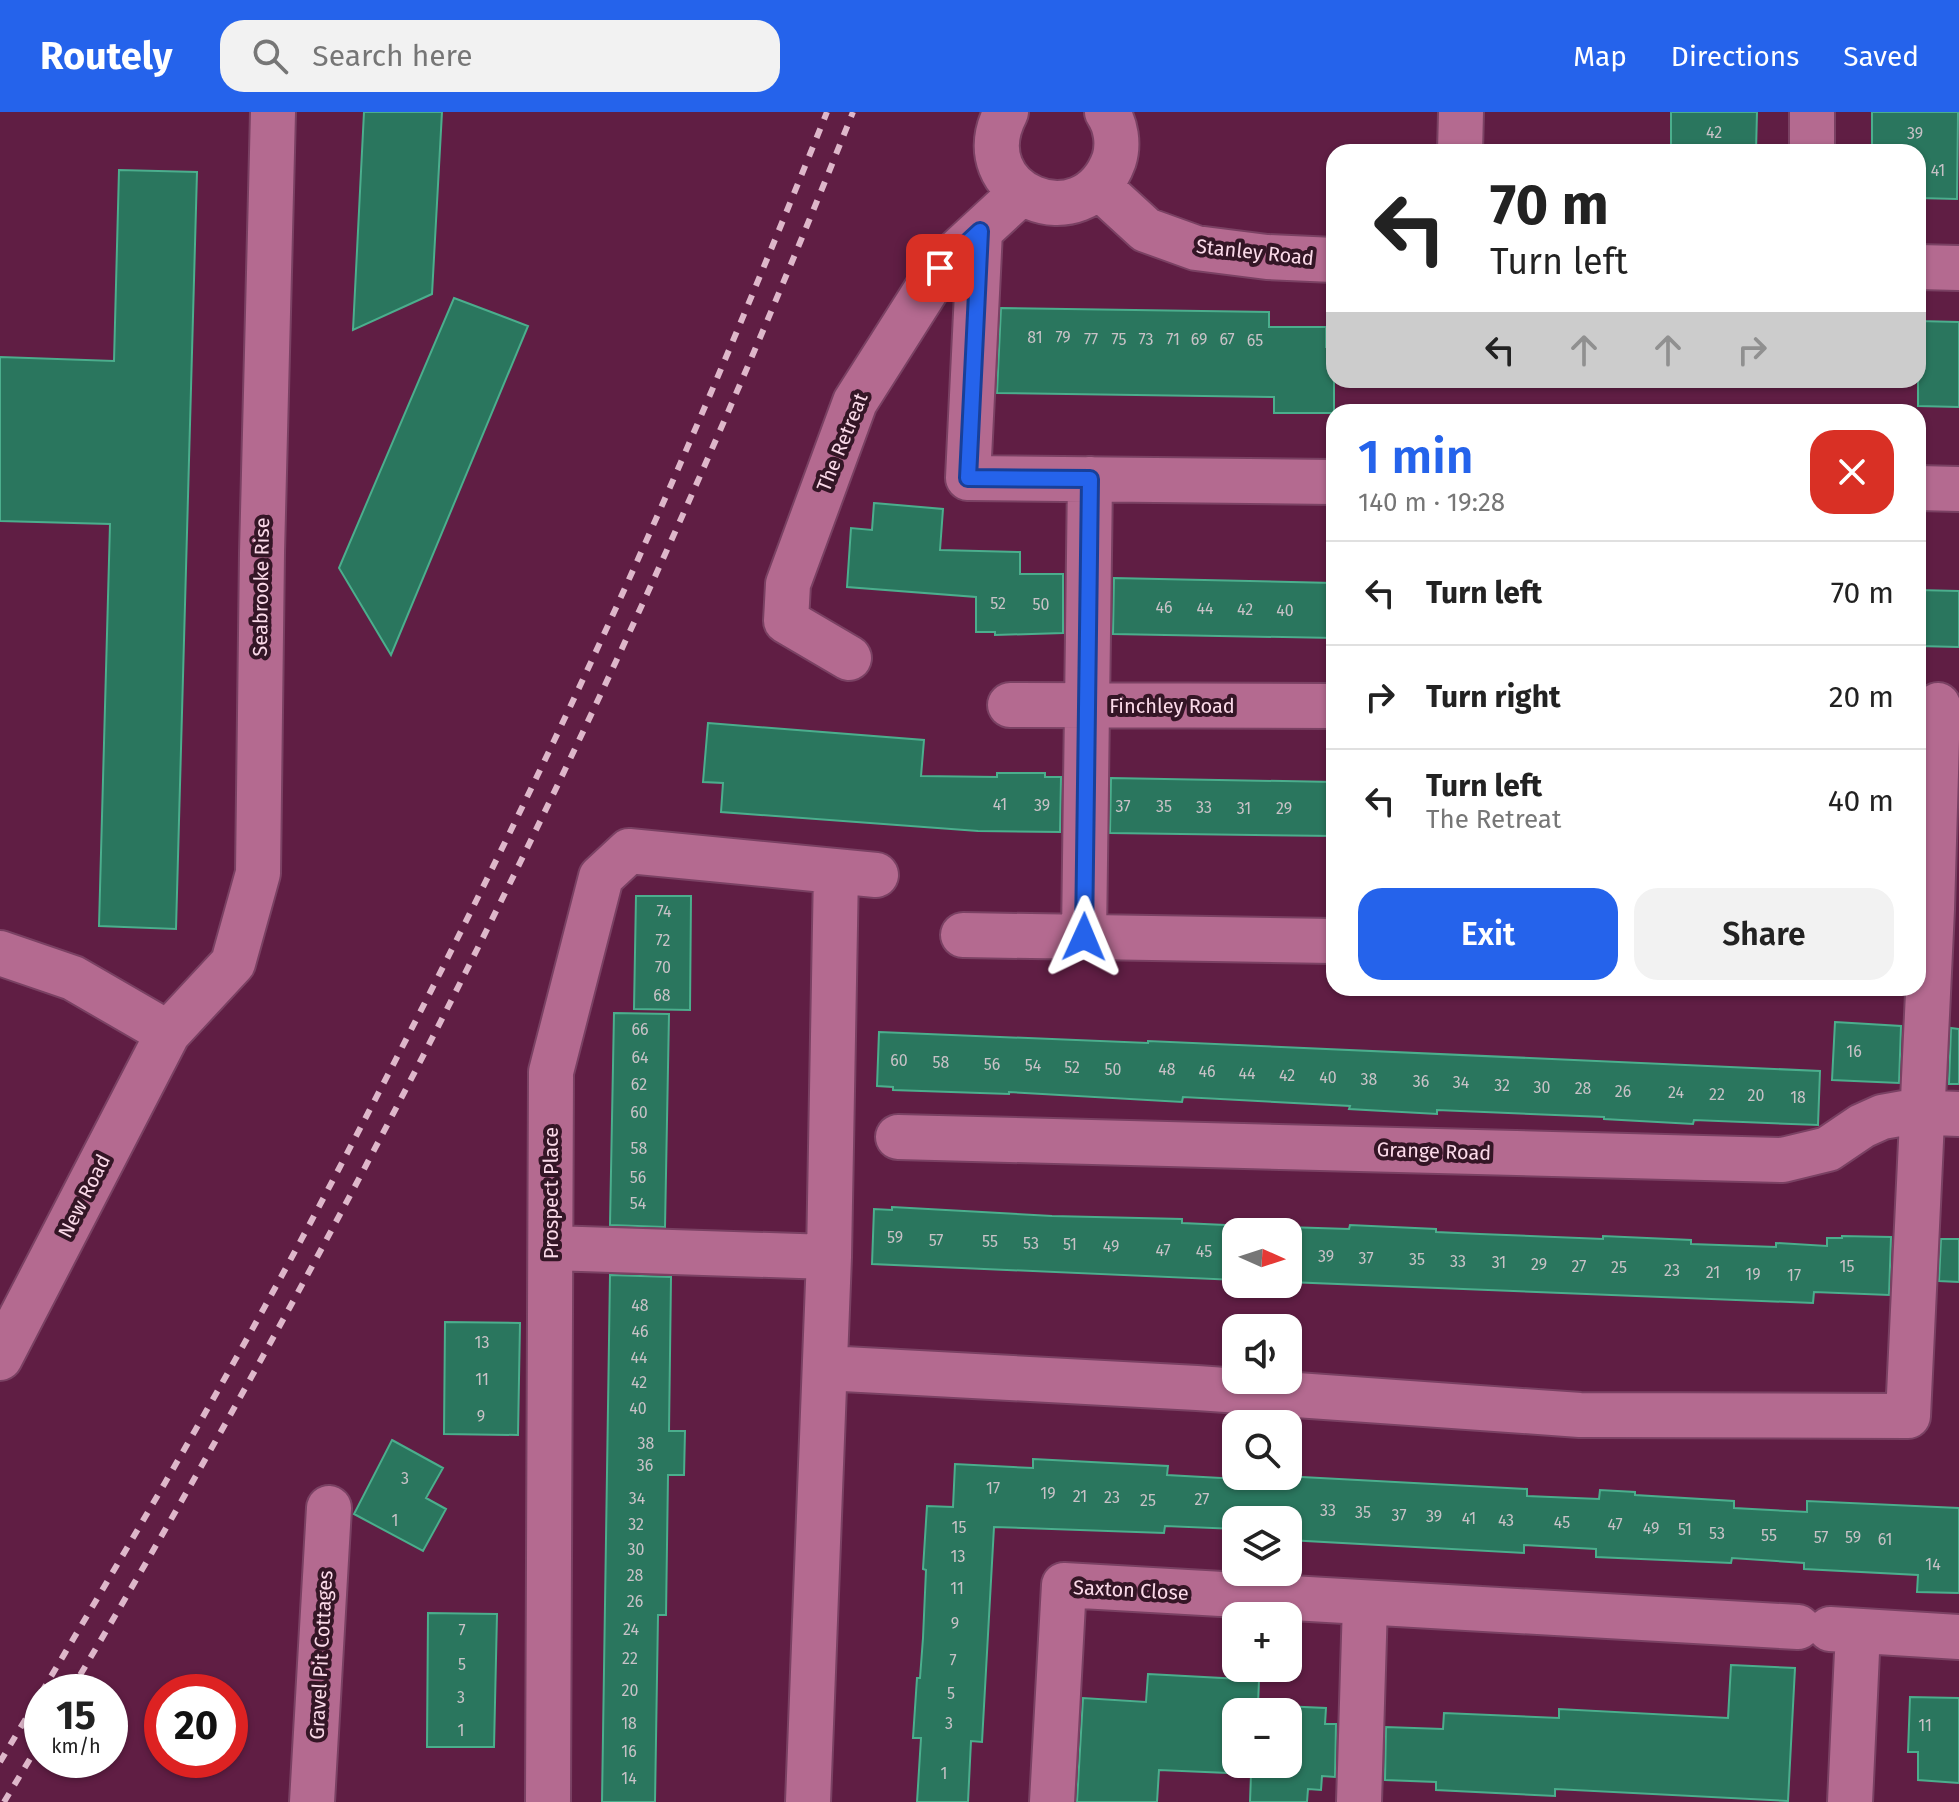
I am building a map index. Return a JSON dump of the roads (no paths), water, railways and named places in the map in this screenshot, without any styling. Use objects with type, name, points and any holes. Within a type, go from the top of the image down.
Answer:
[{"type":"street","name":"Seabrooke Rise","points":[[168,1033],[233,963],[258,873],[273,112]]},
{"type":"street","points":[[1006,112],[996,141],[998,161],[1007,179],[1021,193],[1053,204],[1077,199],[1098,186],[1109,171],[1116,154],[1116,114]]},
{"type":"street","points":[[1460,144],[1461,112]]},
{"type":"street","points":[[1812,112],[1812,144]]},
{"type":"street","name":"Stanley Road","points":[[1098,186],[1146,230],[1196,248],[1267,257],[1326,260]]},
{"type":"street","name":"The Retreat","points":[[849,658],[786,621],[788,584],[855,402],[940,268],[1021,193]]},
{"type":"street","points":[[980,231],[968,478],[1326,482]]},
{"type":"street","points":[[1926,267],[1959,268]]},
{"type":"street","points":[[1084,937],[1090,479]]},
{"type":"street","points":[[1926,488],[1959,489]]},
{"type":"street","name":"Finchley Road","points":[[1010,705],[1326,706]]},
{"type":"street","points":[[825,1368],[1197,1388],[1580,1415],[1908,1416],[1942,1114],[1935,897],[1938,705]]},
{"type":"street","name":"Prospect Place","points":[[548,1802],[551,1072],[601,877],[629,851],[856,873],[829,1257]]},
{"type":"street","points":[[963,935],[1326,941]]},
{"type":"street","points":[[0,953],[73,978],[168,1033]]},
{"type":"street","name":"New Road","points":[[0,1358],[168,1033]]},
{"type":"street","name":"Grange Road","points":[[898,1137],[1783,1160],[1828,1149],[1862,1126],[1882,1117],[1942,1114]]},
{"type":"street","points":[[551,1248],[829,1257],[808,1802]]},
{"type":"street","name":"Gravel Pit Cottages","points":[[312,1802],[329,1508]]},
{"type":"street","name":"Saxton Close","points":[[1052,1802],[1064,1585],[1959,1637]]},
{"type":"street","points":[[1359,1802],[1365,1604]]},
{"type":"street","points":[[1826,1629],[1850,1802]]},
{"type":"railway","points":[[0,1762],[239,1353],[400,1052],[523,806],[639,557],[827,112]]},
{"type":"railway","points":[[81,1674],[182,1501],[289,1308],[393,1114],[493,917],[681,519],[769,317],[853,112]]},
{"type":"railway","points":[[4,1802],[24,1769]]}]
